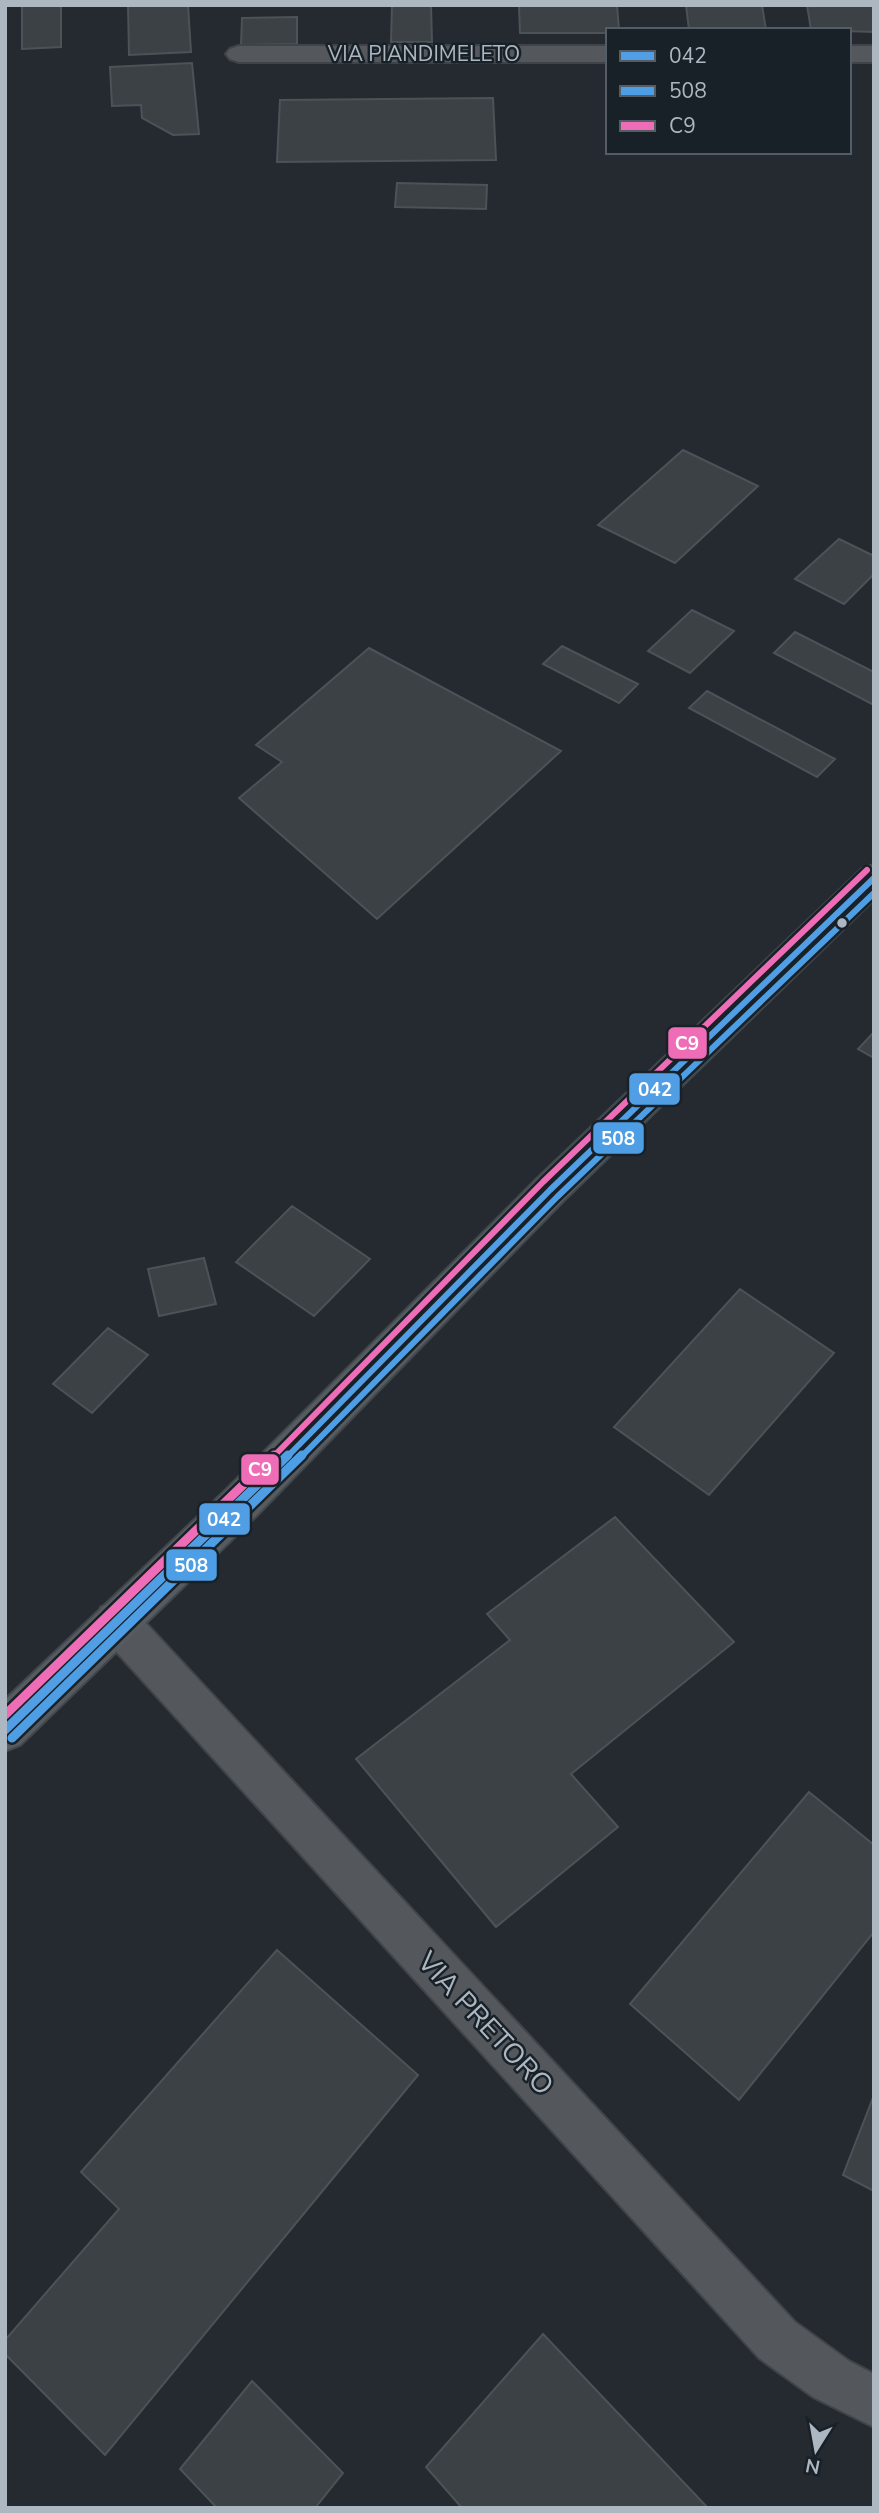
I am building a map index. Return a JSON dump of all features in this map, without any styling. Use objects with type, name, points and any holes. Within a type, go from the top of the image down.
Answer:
[{"type":"main road","points":[[5,1730],[240,1504],[560,1181],[874,878]]},
{"type":"street","name":"VIA PIANDIMELETO","points":[[239,54],[606,54]]},
{"type":"street","points":[[851,54],[874,54]]},
{"type":"street","name":"VIA PRETORO","points":[[116,1621],[778,2340],[831,2379],[874,2401]]},
{"type":"building","points":[[22,5],[61,5],[61,47],[22,49]]},
{"type":"building","points":[[128,5],[188,5],[191,52],[129,55]]},
{"type":"building","points":[[392,5],[431,5],[432,42],[391,42]]},
{"type":"building","points":[[519,5],[617,5],[619,28],[606,28],[606,33],[520,33]]},
{"type":"building","points":[[686,5],[762,5],[766,28],[689,28]]},
{"type":"building","points":[[807,5],[874,5],[874,32],[851,31],[851,28],[811,28]]},
{"type":"building","points":[[297,17],[297,44],[241,45],[242,18]]},
{"type":"building","points":[[192,63],[199,134],[173,135],[142,118],[141,105],[112,106],[110,67]]},
{"type":"building","points":[[493,98],[496,160],[277,162],[280,100]]},
{"type":"building","points":[[397,183],[487,185],[486,209],[395,207]]},
{"type":"building","points":[[683,450],[758,486],[675,563],[598,525]]},
{"type":"building","points":[[839,539],[874,556],[874,574],[844,604],[795,579]]},
{"type":"building","points":[[692,610],[734,631],[690,673],[648,651]]},
{"type":"building","points":[[795,632],[874,672],[874,705],[774,653]]},
{"type":"building","points":[[562,646],[638,684],[619,703],[543,664]]},
{"type":"building","points":[[369,648],[561,751],[377,919],[239,798],[282,762],[256,745]]},
{"type":"building","points":[[707,691],[835,759],[817,777],[689,708]]},
{"type":"building","points":[[874,1032],[874,1058],[858,1049]]},
{"type":"building","points":[[292,1206],[370,1259],[314,1316],[236,1262]]},
{"type":"building","points":[[204,1258],[216,1304],[159,1316],[148,1269]]},
{"type":"building","points":[[740,1289],[834,1353],[709,1495],[614,1427]]},
{"type":"building","points":[[108,1328],[148,1355],[92,1413],[53,1384]]},
{"type":"building","points":[[615,1517],[734,1642],[571,1774],[618,1827],[496,1927],[356,1759],[510,1640],[487,1614]]},
{"type":"building","points":[[809,1792],[874,1845],[874,1932],[739,2100],[630,2004]]},
{"type":"building","points":[[277,1950],[418,2075],[105,2455],[5,2354],[5,2340],[119,2209],[81,2172]]},
{"type":"building","points":[[874,2095],[874,2191],[843,2175]]},
{"type":"building","points":[[543,2334],[708,2508],[462,2508],[426,2467]]},
{"type":"building","points":[[252,2381],[343,2473],[315,2508],[217,2508],[180,2469]]},
{"type":"transit line","name":"C9","points":[[5,1715],[233,1497],[543,1182],[867,870]]},
{"type":"transit line","name":"042","points":[[5,1730],[240,1504],[550,1190],[874,878]]},
{"type":"transit line","name":"508","points":[[12,1738],[247,1511],[557,1197],[874,893]]}]
